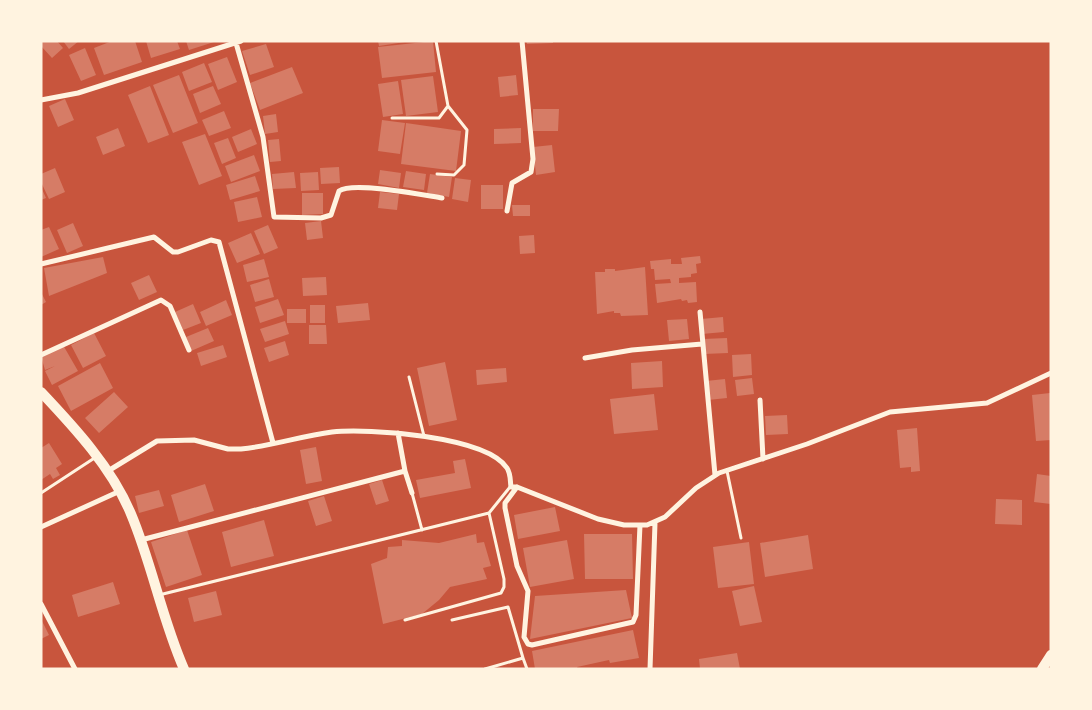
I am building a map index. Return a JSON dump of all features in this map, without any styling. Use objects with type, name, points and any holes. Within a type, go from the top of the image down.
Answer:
[{"type":"main road","points":[[41,392],[97,457],[120,491],[141,540],[184,669]]},
{"type":"main road","points":[[1042,669],[1051,655]]},
{"type":"street","points":[[507,211],[512,183],[531,172],[534,159],[522,41]]},
{"type":"street","points":[[41,100],[78,93],[239,42],[263,137],[274,218],[321,218],[331,215],[339,191],[347,187],[390,190],[442,198]]},
{"type":"street","points":[[41,264],[154,237],[173,252],[178,252],[211,240],[219,242],[273,443]]},
{"type":"street","points":[[41,355],[161,300],[170,306],[189,350]]},
{"type":"street","points":[[700,312],[715,475]]},
{"type":"street","points":[[585,358],[632,350],[702,344]]},
{"type":"street","points":[[108,471],[157,441],[194,440],[228,449],[241,449],[341,431],[366,430],[424,437],[467,445],[490,453],[507,469],[514,487],[598,520],[640,525],[655,523],[715,475],[890,412],[987,403],[1051,373]]},
{"type":"street","points":[[760,400],[763,459]]},
{"type":"street","points":[[398,434],[405,471],[412,493]]},
{"type":"street","points":[[141,540],[405,471]]},
{"type":"street","points":[[514,487],[505,508],[517,566],[528,591],[524,637],[528,644],[532,645],[633,622],[635,619],[640,525]]},
{"type":"street","points":[[41,527],[120,491]]},
{"type":"street","points":[[650,669],[655,523]]},
{"type":"street","points":[[41,604],[75,669]]},
{"type":"lane","points":[[436,41],[448,106],[467,130],[464,165],[454,175],[437,174]]},
{"type":"lane","points":[[392,118],[439,118],[448,106]]},
{"type":"lane","points":[[409,377],[424,437]]},
{"type":"lane","points":[[41,493],[97,457]]},
{"type":"lane","points":[[727,471],[741,538]]},
{"type":"lane","points":[[159,596],[489,513],[514,487]]},
{"type":"lane","points":[[412,493],[422,530]]},
{"type":"lane","points":[[405,620],[501,593],[504,587],[504,578],[489,513]]},
{"type":"lane","points":[[452,620],[508,607],[527,669]]},
{"type":"lane","points":[[485,669],[523,658]]},
{"type":"building","points":[[41,41],[57,41],[63,48],[52,58],[41,46]]},
{"type":"building","points":[[63,41],[79,41],[69,49]]},
{"type":"building","points":[[112,41],[135,41],[142,62],[104,75],[94,48]]},
{"type":"building","points":[[146,41],[177,41],[180,49],[151,58]]},
{"type":"building","points":[[186,41],[214,41],[214,42],[189,50]]},
{"type":"building","points":[[378,41],[405,41],[405,42],[379,46]]},
{"type":"building","points":[[433,41],[436,72],[382,78],[378,47]]},
{"type":"building","points":[[526,41],[553,41],[553,43],[527,44]]},
{"type":"building","points":[[266,44],[274,67],[250,75],[242,51]]},
{"type":"building","points":[[85,48],[96,75],[81,81],[69,55]]},
{"type":"building","points":[[227,57],[237,82],[218,90],[208,64]]},
{"type":"building","points":[[204,63],[212,82],[189,91],[182,72]]},
{"type":"building","points":[[292,67],[303,93],[260,110],[250,83]]},
{"type":"building","points":[[179,75],[198,123],[173,133],[153,85]]},
{"type":"building","points":[[516,75],[518,95],[500,97],[498,77]]},
{"type":"building","points":[[433,76],[438,112],[406,116],[401,80]]},
{"type":"building","points":[[398,81],[403,114],[383,117],[378,84]]},
{"type":"building","points":[[150,86],[169,135],[148,143],[128,95]]},
{"type":"building","points":[[213,86],[221,104],[200,113],[193,94]]},
{"type":"building","points":[[65,99],[74,120],[58,127],[49,106]]},
{"type":"building","points":[[533,109],[559,109],[558,131],[533,131]]},
{"type":"building","points":[[224,111],[231,128],[209,136],[202,120]]},
{"type":"building","points":[[276,114],[278,132],[265,134],[263,116]]},
{"type":"building","points":[[382,120],[405,123],[400,154],[378,151]]},
{"type":"building","points":[[406,123],[461,131],[456,171],[401,164]]},
{"type":"building","points":[[118,128],[125,146],[103,155],[96,137]]},
{"type":"building","points":[[521,128],[521,143],[494,144],[494,129]]},
{"type":"building","points":[[251,129],[257,144],[238,152],[232,137]]},
{"type":"building","points":[[205,134],[222,176],[199,185],[182,142]]},
{"type":"building","points":[[228,138],[236,158],[222,164],[214,143]]},
{"type":"building","points":[[279,139],[281,161],[270,162],[268,140]]},
{"type":"building","points":[[552,145],[555,172],[536,175],[533,147]]},
{"type":"building","points":[[254,155],[260,171],[231,182],[225,166]]},
{"type":"building","points":[[339,167],[340,183],[321,184],[320,168]]},
{"type":"building","points":[[55,168],[65,192],[49,199],[41,182],[41,174]]},
{"type":"building","points":[[380,170],[401,173],[399,188],[378,184]]},
{"type":"building","points":[[406,171],[426,174],[424,190],[403,187]]},
{"type":"building","points":[[294,172],[296,188],[273,189],[272,174]]},
{"type":"building","points":[[318,172],[319,190],[301,191],[300,173]]},
{"type":"building","points":[[430,174],[452,177],[449,197],[427,193]]},
{"type":"building","points":[[255,176],[260,191],[230,200],[226,185]]},
{"type":"building","points":[[455,178],[471,180],[468,202],[452,199]]},
{"type":"building","points":[[481,185],[503,185],[503,209],[481,209]]},
{"type":"building","points":[[41,187],[46,198],[41,200]]},
{"type":"building","points":[[380,192],[399,194],[397,210],[378,208]]},
{"type":"building","points":[[302,193],[323,193],[323,214],[302,215]]},
{"type":"building","points":[[257,197],[262,217],[238,222],[234,202]]},
{"type":"building","points":[[512,205],[530,205],[530,216],[513,216]]},
{"type":"building","points":[[321,221],[323,238],[307,240],[305,223]]},
{"type":"building","points":[[73,223],[83,246],[67,253],[57,230]]},
{"type":"building","points":[[268,225],[278,248],[264,254],[254,231]]},
{"type":"building","points":[[49,227],[59,249],[41,257],[41,230]]},
{"type":"building","points":[[251,233],[260,254],[237,263],[228,243]]},
{"type":"building","points":[[534,235],[535,253],[520,254],[519,236]]},
{"type":"building","points":[[700,256],[701,263],[696,264],[697,273],[691,274],[691,277],[679,278],[679,283],[696,282],[697,302],[688,303],[687,300],[682,301],[681,299],[657,303],[655,284],[671,283],[670,279],[655,280],[654,269],[651,269],[650,261],[671,259],[671,264],[682,264],[681,258]]},
{"type":"building","points":[[103,257],[107,273],[49,296],[44,268]]},
{"type":"building","points":[[264,259],[269,277],[247,282],[243,265]]},
{"type":"building","points":[[645,267],[648,315],[621,316],[620,313],[614,313],[614,311],[597,314],[595,272],[605,272],[605,269],[615,269],[615,271]]},
{"type":"building","points":[[149,275],[157,292],[139,300],[131,283]]},
{"type":"building","points":[[326,277],[327,295],[303,296],[302,278]]},
{"type":"building","points":[[269,279],[274,297],[255,302],[250,285]]},
{"type":"building","points":[[41,292],[46,302],[41,305]]},
{"type":"building","points":[[278,299],[284,315],[260,323],[255,307]]},
{"type":"building","points":[[226,300],[232,315],[206,326],[200,312]]},
{"type":"building","points":[[368,303],[370,320],[338,323],[336,306]]},
{"type":"building","points":[[193,304],[201,323],[183,330],[175,312]]},
{"type":"building","points":[[310,305],[325,305],[325,323],[310,323]]},
{"type":"building","points":[[287,309],[306,309],[306,323],[287,323]]},
{"type":"building","points":[[723,317],[724,332],[702,334],[701,319]]},
{"type":"building","points":[[687,319],[689,339],[669,341],[667,320]]},
{"type":"building","points":[[285,321],[289,334],[265,342],[260,329]]},
{"type":"building","points":[[309,325],[326,325],[327,344],[309,344]]},
{"type":"building","points":[[208,328],[214,341],[191,351],[186,337]]},
{"type":"building","points":[[94,333],[106,356],[83,368],[71,345]]},
{"type":"building","points":[[727,338],[728,353],[704,354],[703,339]]},
{"type":"building","points":[[285,341],[289,355],[269,362],[264,348]]},
{"type":"building","points":[[63,345],[78,371],[52,385],[45,371],[55,366],[45,370],[41,356]]},
{"type":"building","points":[[223,345],[227,357],[201,366],[197,353]]},
{"type":"building","points":[[751,354],[752,375],[733,377],[732,355]]},
{"type":"building","points":[[662,361],[663,387],[632,389],[631,363]]},
{"type":"building","points":[[445,362],[457,420],[429,426],[417,368]]},
{"type":"building","points":[[100,363],[113,388],[71,411],[58,386]]},
{"type":"building","points":[[506,368],[507,382],[477,385],[476,370]]},
{"type":"building","points":[[752,378],[754,394],[737,396],[735,380]]},
{"type":"building","points":[[725,379],[727,398],[708,400],[706,381]]},
{"type":"building","points":[[114,392],[128,407],[99,433],[85,418]]},
{"type":"building","points":[[1050,393],[1051,440],[1036,441],[1032,395]]},
{"type":"building","points":[[654,394],[658,430],[614,434],[610,399]]},
{"type":"building","points":[[787,415],[788,434],[766,435],[765,416]]},
{"type":"building","points":[[917,428],[920,471],[911,472],[911,467],[900,468],[897,430]]},
{"type":"building","points":[[49,443],[62,464],[56,468],[60,475],[53,479],[50,474],[41,480],[41,448]]},
{"type":"building","points":[[316,447],[322,481],[306,484],[300,450]]},
{"type":"building","points":[[465,459],[471,488],[420,498],[416,480],[455,473],[453,461]]},
{"type":"building","points":[[1037,474],[1051,476],[1051,504],[1034,502]]},
{"type":"building","points":[[382,480],[389,501],[376,505],[369,484]]},
{"type":"building","points":[[205,484],[214,511],[179,522],[171,495]]},
{"type":"building","points":[[159,490],[164,506],[139,513],[135,496]]},
{"type":"building","points":[[324,496],[332,521],[316,526],[308,501]]},
{"type":"building","points":[[996,499],[1022,500],[1022,525],[995,524]]},
{"type":"building","points":[[555,507],[560,531],[518,539],[514,515]]},
{"type":"building","points":[[264,520],[274,556],[231,567],[222,532]]},
{"type":"building","points":[[187,530],[202,575],[166,587],[151,542]]},
{"type":"building","points":[[476,534],[477,543],[484,542],[491,566],[483,568],[487,579],[450,587],[439,600],[422,614],[383,624],[371,564],[387,558],[388,547],[402,546],[402,540],[439,543]]},
{"type":"building","points":[[584,534],[632,534],[633,579],[585,579]]},
{"type":"building","points":[[808,535],[813,569],[765,577],[760,543]]},
{"type":"building","points":[[567,540],[574,579],[530,587],[523,548]]},
{"type":"building","points":[[749,542],[754,584],[718,588],[713,547]]},
{"type":"building","points":[[113,582],[120,604],[78,617],[72,595]]},
{"type":"building","points":[[754,586],[762,622],[740,626],[732,591]]},
{"type":"building","points":[[626,590],[632,618],[530,639],[535,596]]},
{"type":"building","points":[[216,591],[222,615],[194,622],[188,598]]},
{"type":"building","points":[[41,619],[49,635],[41,639]]},
{"type":"building","points":[[633,630],[639,658],[610,663],[609,660],[577,667],[578,669],[535,669],[532,651]]},
{"type":"building","points":[[737,653],[740,669],[700,669],[699,659]]}]
